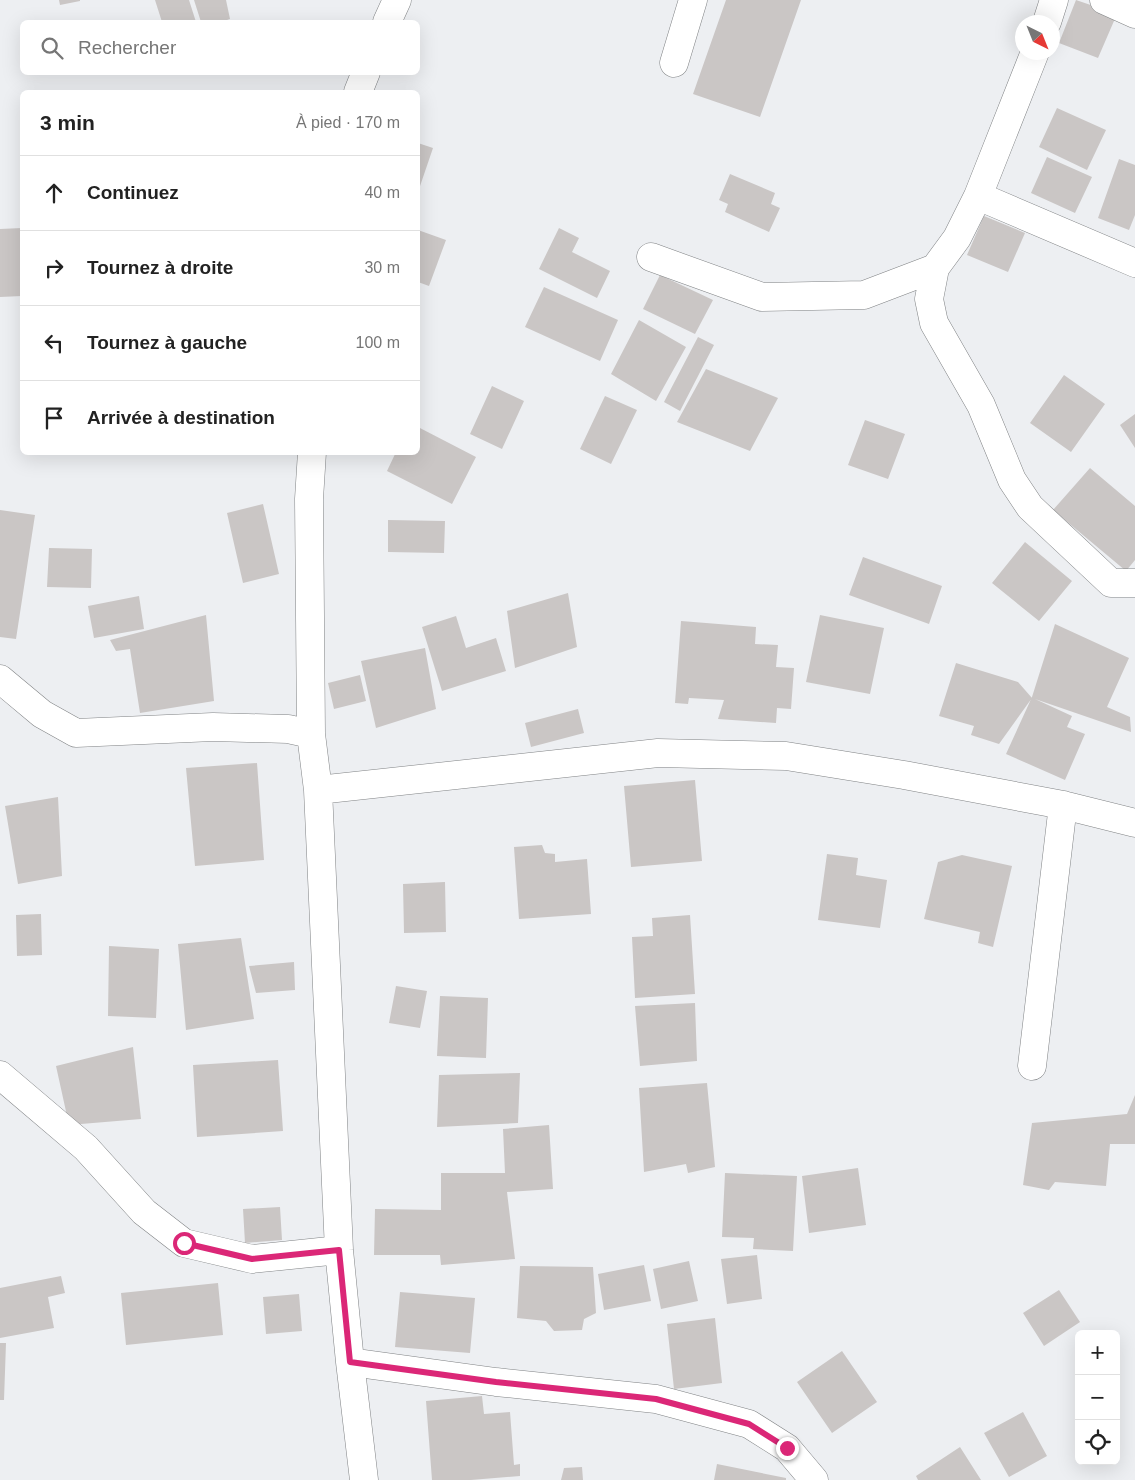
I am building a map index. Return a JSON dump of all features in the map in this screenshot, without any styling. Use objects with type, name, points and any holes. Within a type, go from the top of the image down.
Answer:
[{"type":"street","points":[[388,20],[397,0]]},
{"type":"street","points":[[674,62],[693,0]]},
{"type":"street","points":[[1049,15],[1054,0]]},
{"type":"street","points":[[1104,0],[1135,14]]},
{"type":"street","points":[[1032,60],[978,196],[957,238],[935,268],[929,299],[934,323],[980,405],[1012,480],[1030,507],[1111,583],[1135,583]]},
{"type":"street","points":[[359,90],[365,75]]},
{"type":"street","points":[[978,196],[1135,263]]},
{"type":"street","points":[[651,257],[762,297],[864,294],[935,268]]},
{"type":"street","points":[[312,455],[308,499],[311,734],[318,790],[339,1250],[364,1480]]},
{"type":"street","points":[[0,679],[42,714],[76,733],[213,727],[288,729],[311,734]]},
{"type":"street","points":[[318,790],[658,752],[786,756],[904,775],[1063,805],[1135,823]]},
{"type":"street","points":[[1032,1066],[1063,805]]},
{"type":"street","points":[[0,1075],[86,1148],[144,1212],[184,1243],[252,1259],[339,1250]]},
{"type":"street","points":[[350,1362],[496,1382],[656,1399],[749,1424],[787,1448],[814,1480]]},
{"type":"building","points":[[59,0],[80,0],[80,1],[60,5]]},
{"type":"building","points":[[155,0],[189,0],[195,20],[161,20]]},
{"type":"building","points":[[194,0],[226,0],[230,19],[200,20]]},
{"type":"building","points":[[726,0],[801,0],[760,117],[693,94]]},
{"type":"building","points":[[1076,0],[1117,14],[1098,58],[1060,43]]},
{"type":"building","points":[[1057,108],[1106,130],[1087,170],[1039,147]]},
{"type":"building","points":[[420,144],[433,148],[420,186]]},
{"type":"building","points":[[1047,157],[1092,177],[1075,213],[1031,193]]},
{"type":"building","points":[[1119,159],[1135,165],[1135,215],[1129,230],[1098,218]]},
{"type":"building","points":[[730,174],[775,193],[771,204],[780,208],[769,232],[725,212],[728,204],[719,200]]},
{"type":"building","points":[[984,216],[1025,233],[1008,272],[967,255]]},
{"type":"building","points":[[20,228],[20,296],[0,297],[0,229]]},
{"type":"building","points":[[559,228],[579,238],[572,252],[610,271],[597,298],[539,269]]},
{"type":"building","points":[[420,231],[446,240],[429,286],[420,283]]},
{"type":"building","points":[[660,275],[713,300],[695,334],[643,309]]},
{"type":"building","points":[[544,287],[618,320],[600,361],[525,327]]},
{"type":"building","points":[[639,320],[686,347],[656,401],[611,374]]},
{"type":"building","points":[[698,337],[714,345],[680,411],[664,402]]},
{"type":"building","points":[[706,369],[778,398],[750,451],[677,422]]},
{"type":"building","points":[[1064,375],[1105,404],[1071,452],[1030,423]]},
{"type":"building","points":[[492,386],[524,401],[502,449],[470,434]]},
{"type":"building","points":[[605,396],[637,410],[611,464],[580,449]]},
{"type":"building","points":[[1135,414],[1135,448],[1120,425]]},
{"type":"building","points":[[865,420],[905,434],[888,479],[848,465]]},
{"type":"building","points":[[420,428],[476,457],[452,504],[387,471],[395,455],[420,455]]},
{"type":"building","points":[[1090,468],[1135,506],[1135,560],[1126,571],[1053,510]]},
{"type":"building","points":[[263,504],[279,574],[243,583],[227,513]]},
{"type":"building","points":[[0,510],[35,515],[16,639],[0,637]]},
{"type":"building","points":[[388,520],[445,521],[444,553],[388,552]]},
{"type":"building","points":[[1025,542],[1072,581],[1039,621],[992,583]]},
{"type":"building","points":[[49,548],[92,549],[91,588],[47,587]]},
{"type":"building","points":[[863,557],[942,586],[929,624],[849,595]]},
{"type":"building","points":[[568,593],[577,647],[515,668],[507,611]]},
{"type":"building","points":[[139,596],[144,629],[94,638],[88,606]]},
{"type":"building","points":[[206,615],[214,701],[140,713],[130,649],[116,651],[110,640]]},
{"type":"building","points":[[820,615],[884,628],[870,694],[806,682]]},
{"type":"building","points":[[456,616],[466,648],[496,638],[506,671],[442,691],[422,627]]},
{"type":"building","points":[[681,621],[756,627],[755,644],[778,645],[776,667],[794,668],[791,709],[777,708],[776,723],[718,719],[724,700],[689,698],[688,704],[675,703]]},
{"type":"building","points":[[1055,624],[1129,658],[1107,707],[1130,717],[1131,732],[1035,699],[1072,716],[1067,727],[1085,734],[1065,780],[1006,754],[1032,697]]},
{"type":"building","points":[[425,648],[436,709],[376,728],[361,661]]},
{"type":"building","points":[[956,663],[1018,682],[1032,698],[999,744],[971,735],[974,726],[939,716]]},
{"type":"building","points":[[360,675],[366,701],[334,709],[328,683]]},
{"type":"building","points":[[578,709],[584,733],[531,747],[525,723]]},
{"type":"building","points":[[257,763],[264,860],[195,866],[186,768]]},
{"type":"building","points":[[695,780],[702,861],[631,867],[624,786]]},
{"type":"building","points":[[58,797],[62,876],[18,884],[5,806]]},
{"type":"building","points":[[542,845],[545,853],[555,854],[555,862],[587,859],[591,914],[519,919],[514,847]]},
{"type":"building","points":[[827,854],[858,858],[856,875],[887,880],[880,928],[818,920]]},
{"type":"building","points":[[962,855],[1012,866],[993,947],[978,943],[980,932],[924,919],[938,862]]},
{"type":"building","points":[[445,882],[446,932],[404,933],[403,884]]},
{"type":"building","points":[[41,914],[42,955],[17,956],[16,915]]},
{"type":"building","points":[[690,915],[695,994],[635,998],[632,937],[653,936],[652,918]]},
{"type":"building","points":[[241,938],[254,1019],[186,1030],[178,944]]},
{"type":"building","points":[[109,946],[159,949],[156,1018],[108,1016]]},
{"type":"building","points":[[294,962],[295,990],[256,993],[249,966]]},
{"type":"building","points":[[396,986],[427,991],[420,1028],[389,1023]]},
{"type":"building","points":[[440,996],[488,998],[486,1058],[437,1056]]},
{"type":"building","points":[[695,1003],[697,1061],[640,1066],[635,1006]]},
{"type":"building","points":[[133,1047],[141,1119],[69,1125],[56,1066]]},
{"type":"building","points":[[278,1060],[283,1131],[197,1137],[193,1065]]},
{"type":"building","points":[[520,1073],[518,1123],[437,1127],[439,1075]]},
{"type":"building","points":[[707,1083],[715,1167],[688,1173],[686,1164],[644,1172],[639,1088]]},
{"type":"building","points":[[1135,1095],[1135,1144],[1110,1144],[1106,1186],[1055,1182],[1049,1190],[1023,1185],[1032,1123],[1127,1114]]},
{"type":"building","points":[[549,1125],[553,1189],[507,1192],[515,1259],[441,1265],[440,1255],[374,1255],[375,1209],[441,1210],[441,1173],[505,1173],[503,1129]]},
{"type":"building","points":[[858,1168],[866,1225],[809,1233],[802,1176]]},
{"type":"building","points":[[725,1173],[797,1176],[793,1251],[753,1249],[754,1238],[722,1237]]},
{"type":"building","points":[[280,1207],[282,1240],[245,1243],[243,1209]]},
{"type":"building","points":[[757,1255],[762,1299],[727,1304],[721,1259]]},
{"type":"building","points":[[689,1261],[698,1301],[661,1309],[653,1269]]},
{"type":"building","points":[[644,1265],[651,1301],[604,1310],[598,1274]]},
{"type":"building","points":[[520,1266],[593,1267],[596,1313],[584,1319],[582,1330],[554,1331],[546,1321],[517,1318]]},
{"type":"building","points":[[61,1276],[65,1293],[48,1297],[54,1328],[0,1338],[0,1288]]},
{"type":"building","points":[[218,1283],[223,1335],[126,1345],[121,1293]]},
{"type":"building","points":[[1059,1290],[1080,1322],[1044,1346],[1023,1313]]},
{"type":"building","points":[[400,1292],[475,1298],[470,1353],[395,1347]]},
{"type":"building","points":[[299,1294],[302,1331],[266,1334],[263,1297]]},
{"type":"building","points":[[715,1318],[722,1383],[674,1389],[667,1324]]},
{"type":"building","points":[[0,1343],[6,1343],[4,1400],[0,1400]]},
{"type":"building","points":[[842,1351],[877,1402],[832,1433],[797,1382]]},
{"type":"building","points":[[482,1396],[484,1414],[510,1412],[514,1465],[520,1464],[520,1476],[471,1480],[432,1480],[426,1401]]},
{"type":"building","points":[[1023,1412],[1047,1456],[1009,1477],[984,1433]]},
{"type":"building","points":[[960,1447],[981,1480],[918,1480],[916,1476]]},
{"type":"building","points":[[717,1464],[786,1478],[786,1480],[714,1480]]},
{"type":"building","points":[[582,1467],[583,1480],[561,1480],[564,1468]]},
{"type":"route","points":[[184,1243],[252,1259],[339,1250],[350,1362],[496,1382],[656,1399],[749,1424],[787,1448]]}]
